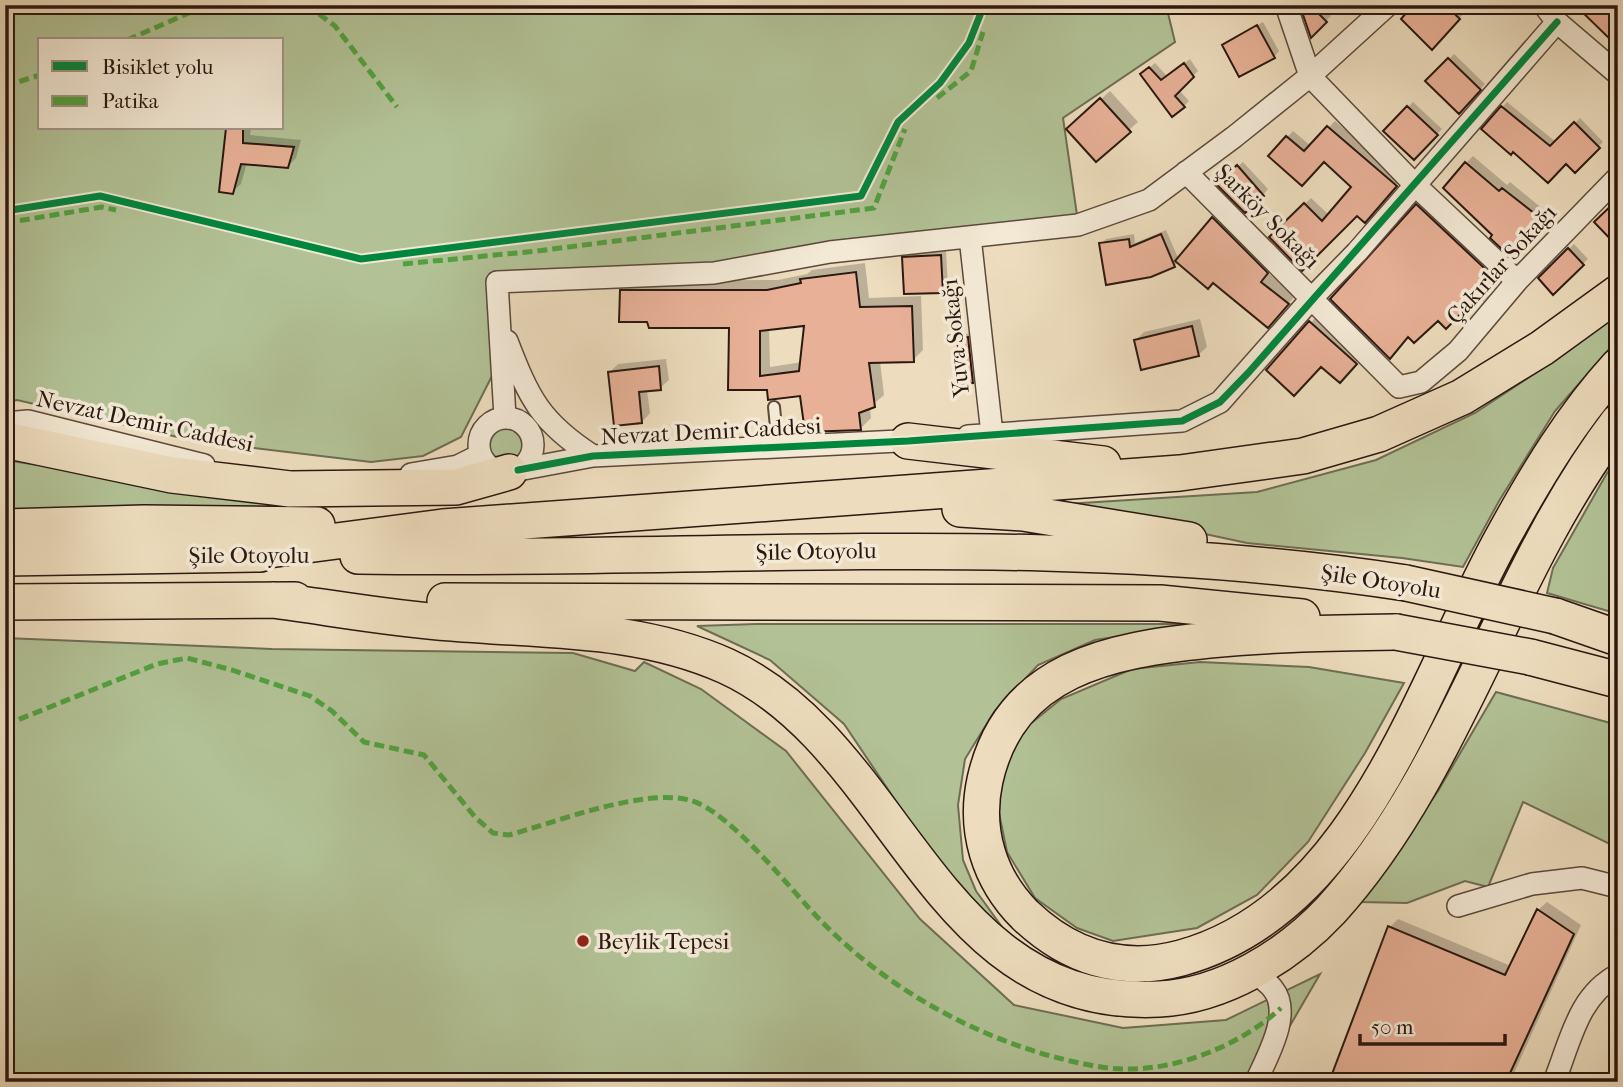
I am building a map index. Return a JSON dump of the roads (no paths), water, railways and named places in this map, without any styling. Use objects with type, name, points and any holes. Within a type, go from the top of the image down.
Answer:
[{"type":"highway","points":[[238,554],[443,527],[1180,473],[1303,456],[1403,425],[1499,376],[1618,293]]},
{"type":"highway","points":[[1395,632],[1267,635],[1161,645],[1119,652],[1058,677],[1016,714],[999,739],[989,763],[982,795],[981,830],[992,871],[1014,904],[1041,930],[1079,954],[1122,964],[1161,963],[1216,948],[1280,907],[1306,884],[1371,796],[1408,729],[1504,535],[1571,426],[1618,366]]},
{"type":"highway","points":[[273,600],[450,623],[576,629],[628,637],[691,653],[729,668],[765,690],[799,717],[841,763],[956,909],[999,949],[1044,978],[1083,993],[1128,1001],[1174,998],[1206,990],[1253,971],[1298,941],[1327,914],[1375,858],[1446,733],[1542,538],[1570,491],[1618,422]]},
{"type":"highway","points":[[5,440],[14,439],[172,475],[290,489],[456,487],[502,466]]},
{"type":"highway","points":[[908,441],[1180,473]]},
{"type":"highway","points":[[815,500],[1023,513],[1193,541],[1332,571]]},
{"type":"highway","points":[[5,527],[144,523],[443,527]]},
{"type":"highway","name":"Şile Otoyolu","points":[[5,558],[238,554],[494,558],[843,549],[1176,557],[1332,571],[1406,583],[1555,616],[1618,638]]},
{"type":"highway","name":"Şile Otoyolu","points":[[5,602],[273,600],[1160,603],[1282,614],[1395,632],[1530,657],[1618,680]]},
{"type":"street","points":[[1286,5],[1310,76],[1415,185],[1517,281]]},
{"type":"street","points":[[593,456],[514,420],[489,423],[479,437],[502,466],[525,464],[533,448],[529,430],[514,420],[497,282],[713,273],[830,253],[1078,225],[1149,200],[1310,76],[1388,5]]},
{"type":"street","points":[[1551,14],[1618,74]]},
{"type":"street","name":"Nevzat Demir Caddesi","points":[[5,423],[29,421],[226,470],[327,475],[414,474],[458,466],[502,466],[593,456],[908,441],[1182,421],[1220,402],[1312,298],[1357,252],[1415,185],[1551,14]]},
{"type":"street","name":"Şarköy Sokağı","points":[[1186,172],[1399,387],[1420,382]]},
{"type":"street","name":"Çakırlar Sokağı","points":[[1420,382],[1458,351],[1517,281],[1618,177]]},
{"type":"street","name":"Yuva Sokağı","points":[[970,237],[992,434]]},
{"type":"street","points":[[500,321],[537,409],[562,436],[593,456]]},
{"type":"street","points":[[1458,906],[1532,884],[1582,878],[1618,887]]},
{"type":"street","points":[[1253,971],[1275,991],[1281,1008],[1274,1038],[1256,1082]]},
{"type":"street","points":[[1554,1082],[1583,1006],[1600,986],[1618,975]]},
{"type":"lane","points":[[774,407],[778,447]]},
{"type":"place","name":"Beylik Tepesi","points":[[583,941]]}]
